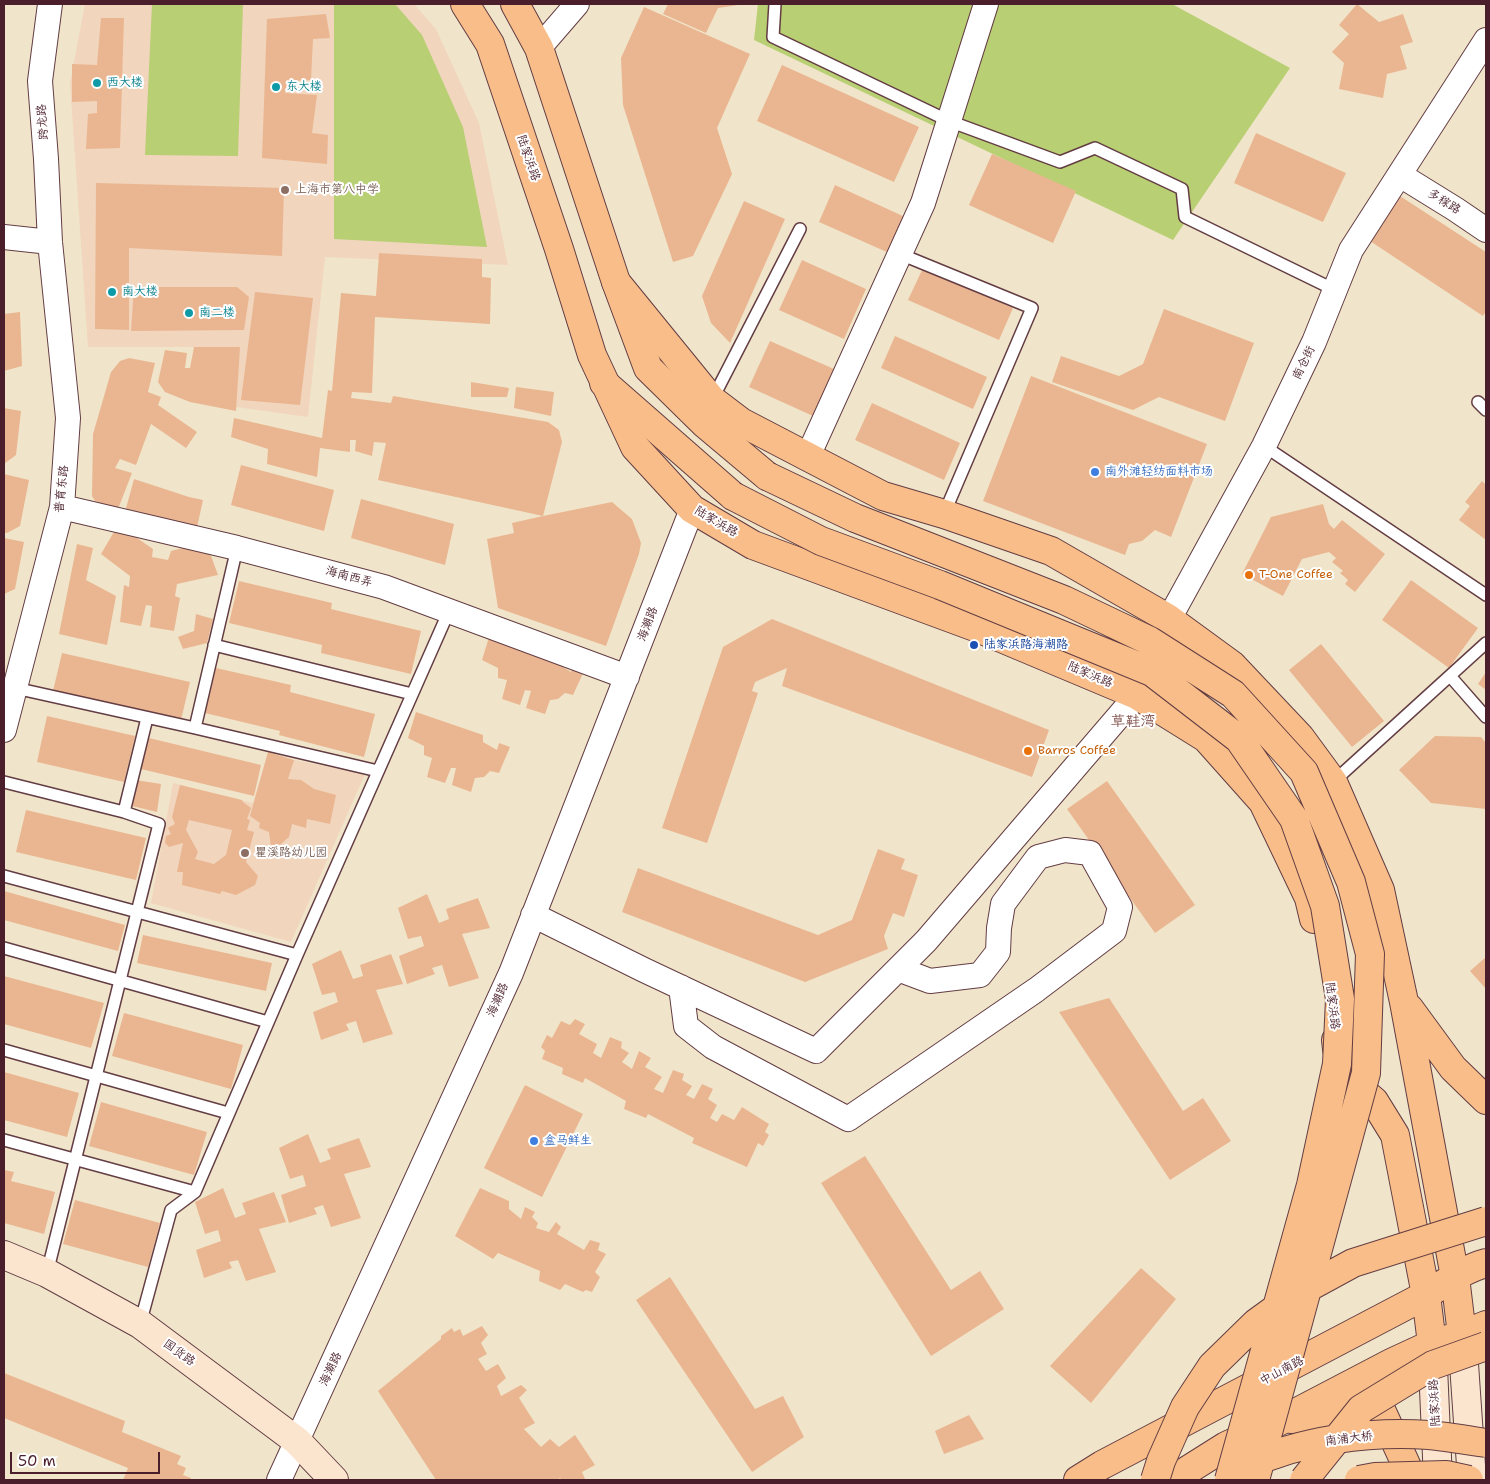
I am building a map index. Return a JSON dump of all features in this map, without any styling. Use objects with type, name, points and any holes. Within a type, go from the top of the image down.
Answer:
[{"type":"main road","name":"陆家浜路","points":[[465,4],[490,44],[559,248],[592,356],[604,383],[635,447],[692,509],[753,545],[975,627],[1137,695],[1206,738],[1263,802],[1309,898],[1327,971],[1337,1049],[1352,1082],[1374,1101],[1395,1135],[1426,1295],[1432,1344]]},
{"type":"main road","points":[[515,4],[539,48],[616,282],[648,368],[705,424],[767,476],[855,518],[1064,600],[1150,641],[1233,694],[1304,772],[1351,882],[1370,954],[1366,1073],[1255,1480]]},
{"type":"main road","points":[[616,282],[712,400],[741,422],[883,496],[944,514],[1052,551],[1169,619],[1232,665],[1300,737],[1333,782],[1380,890],[1404,1002],[1455,1277],[1478,1333],[1432,1344],[1282,1420],[1226,1446],[1172,1480]]},
{"type":"main road","points":[[604,383],[733,496],[821,541],[940,585],[1152,672],[1238,739],[1294,820],[1326,906],[1340,999],[1337,1064],[1311,1185],[1229,1480]]},
{"type":"main road","points":[[1404,1002],[1453,1068],[1486,1100]]},
{"type":"main road","points":[[1155,1480],[1161,1461],[1185,1407],[1212,1366],[1256,1322],[1296,1294],[1353,1263],[1486,1221]]},
{"type":"main road","name":"中山南路","points":[[1078,1480],[1102,1465],[1426,1295],[1455,1277],[1486,1263]]},
{"type":"main road","points":[[1282,1420],[1339,1418],[1377,1401],[1432,1344]]},
{"type":"main road","points":[[1304,1480],[1361,1409],[1434,1365],[1486,1346]]},
{"type":"main road","points":[[1377,1401],[1413,1480]]},
{"type":"main road","name":"南浦大桥","points":[[1218,1480],[1257,1462],[1312,1443],[1370,1435],[1429,1435],[1486,1442]]},
{"type":"main road","points":[[1359,1480],[1375,1477],[1446,1476],[1470,1480]]},
{"type":"street","name":"跨龙路","points":[[50,4],[40,81],[50,242]]},
{"type":"street","points":[[539,48],[578,4]]},
{"type":"street","points":[[808,456],[923,203],[986,4]]},
{"type":"street","name":"南仓街","points":[[680,986],[816,1051],[926,941],[1137,695],[1169,619],[1264,446],[1314,342],[1351,250],[1486,40]]},
{"type":"street","name":"多稼路","points":[[1400,175],[1486,230]]},
{"type":"street","points":[[4,237],[50,242]]},
{"type":"street","name":"普育东路","points":[[4,730],[62,507],[68,418],[50,242]]},
{"type":"street","name":"海南西弄","points":[[62,507],[237,548],[384,587],[627,677]]},
{"type":"street","name":"海潮路","points":[[279,1480],[511,972],[692,509]]},
{"type":"street","points":[[534,915],[680,986],[686,1026],[713,1047],[848,1119],[1036,990],[1114,931],[1120,907],[1090,853],[1065,850],[1038,857],[1003,904],[998,952],[980,974],[930,981],[898,969]]},
{"type":"street","name":"国货路","points":[[4,1255],[47,1273],[140,1324],[297,1441],[334,1480]]},
{"type":"street","points":[[1470,1480],[1478,1333]]},
{"type":"street","name":"陆家浜路","points":[[1432,1344],[1438,1480]]},
{"type":"lane","points":[[775,4],[773,37],[949,121],[1060,162],[1094,148],[1182,189],[1185,217],[1335,290]]},
{"type":"lane","points":[[712,400],[800,229]]},
{"type":"lane","points":[[900,254],[1032,308],[944,514]]},
{"type":"lane","points":[[1264,446],[1486,595]]},
{"type":"lane","points":[[195,728],[237,548]]},
{"type":"lane","points":[[140,1324],[171,1210],[195,1192],[449,611]]},
{"type":"lane","points":[[1333,782],[1486,643]]},
{"type":"lane","points":[[214,645],[412,694]]},
{"type":"lane","points":[[1450,676],[1486,717]]},
{"type":"lane","points":[[14,688],[378,771]]},
{"type":"lane","points":[[124,812],[147,718]]},
{"type":"lane","points":[[4,782],[124,812],[159,824],[47,1273]]},
{"type":"lane","points":[[4,876],[297,955]]},
{"type":"lane","points":[[4,948],[268,1022]]},
{"type":"lane","points":[[4,1050],[228,1114]]},
{"type":"lane","points":[[4,1140],[195,1192]]},
{"type":"shaded area","name":"上海市第八中学","points":[[85,4],[414,4],[436,29],[479,123],[508,265],[325,257],[308,417],[236,407],[239,347],[88,347],[70,83]]},
{"type":"shaded area","name":"瞿溪路幼儿园","points":[[268,752],[294,760],[365,774],[291,942],[151,903],[173,783],[253,803]]},
{"type":"green space","points":[[152,4],[243,4],[238,156],[145,155]]},
{"type":"green space","points":[[334,4],[395,4],[422,35],[463,127],[487,247],[334,239]]},
{"type":"green space","points":[[758,4],[1172,4],[1290,68],[1173,240],[754,40]]},
{"type":"building","points":[[668,4],[738,5],[718,8],[706,33],[663,14]]},
{"type":"building","points":[[1357,4],[1379,22],[1403,14],[1413,42],[1400,46],[1407,69],[1387,74],[1383,98],[1339,89],[1344,63],[1332,52],[1349,34],[1339,25]]},
{"type":"building","points":[[644,7],[750,54],[717,128],[732,174],[693,256],[673,262],[623,105],[621,58]]},
{"type":"building","name":"东大楼","points":[[326,14],[330,38],[313,39],[311,80],[288,81],[285,93],[317,95],[312,133],[328,135],[327,164],[262,158],[267,19]]},
{"type":"building","name":"西大楼","points":[[101,18],[124,18],[120,148],[86,149],[88,114],[97,113],[97,101],[72,102],[72,64],[97,65]]},
{"type":"building","points":[[782,65],[919,127],[894,182],[757,121]]},
{"type":"building","points":[[1256,133],[1346,173],[1323,222],[1234,183]]},
{"type":"building","points":[[992,154],[1076,191],[1053,243],[969,205]]},
{"type":"building","name":"南大楼","points":[[96,183],[284,188],[282,256],[129,248],[129,330],[95,329]]},
{"type":"building","points":[[835,185],[905,217],[889,253],[819,222]]},
{"type":"building","points":[[1400,196],[1486,252],[1486,311],[1483,316],[1370,241]]},
{"type":"building","points":[[744,201],[785,219],[730,343],[711,323],[702,296]]},
{"type":"building","points":[[379,253],[482,259],[482,277],[491,278],[490,324],[375,317],[372,393],[352,392],[351,398],[391,403],[393,396],[548,422],[559,430],[562,442],[543,516],[378,480],[386,443],[374,442],[372,456],[355,451],[356,440],[350,440],[350,452],[320,448],[317,477],[267,464],[268,449],[231,437],[234,418],[322,438],[328,390],[332,391],[341,293],[376,296]]},
{"type":"building","points":[[802,260],[866,289],[844,339],[779,310]]},
{"type":"building","points":[[923,268],[1013,308],[999,340],[908,300]]},
{"type":"building","name":"南二楼","points":[[134,287],[237,287],[249,297],[244,330],[131,331]]},
{"type":"building","points":[[255,292],[313,298],[300,405],[241,400]]},
{"type":"building","points":[[1164,309],[1254,343],[1225,421],[1159,397],[1133,410],[1052,382],[1061,356],[1119,376],[1143,364]]},
{"type":"building","points":[[20,312],[22,366],[4,371],[4,314]]},
{"type":"building","points":[[895,336],[987,377],[973,409],[881,368]]},
{"type":"building","points":[[770,341],[834,369],[813,416],[749,387]]},
{"type":"building","points":[[194,347],[240,347],[236,411],[190,402],[165,392],[158,382],[165,350],[187,353],[185,368],[190,368]]},
{"type":"building","points":[[129,358],[155,363],[148,392],[161,397],[158,405],[197,432],[186,448],[151,424],[136,465],[120,459],[115,468],[132,473],[118,509],[95,501],[92,496],[93,434],[111,372],[120,361]]},
{"type":"building","name":"南外滩轻纺面料市场","points":[[1031,376],[1207,444],[1171,537],[1155,530],[1142,541],[1129,544],[1125,555],[983,501]]},
{"type":"building","points":[[471,382],[509,388],[507,397],[471,397]]},
{"type":"building","points":[[516,387],[554,392],[551,416],[514,408]]},
{"type":"building","points":[[872,403],[960,443],[944,480],[855,440]]},
{"type":"building","points":[[4,408],[21,411],[16,455],[4,464]]},
{"type":"building","points":[[241,465],[334,490],[324,531],[231,505]]},
{"type":"building","points":[[4,474],[29,480],[20,526],[7,533],[4,532]]},
{"type":"building","points":[[134,479],[203,500],[196,532],[125,512]]},
{"type":"building","points":[[1482,481],[1486,485],[1486,540],[1459,520],[1470,506],[1465,502]]},
{"type":"building","points":[[361,499],[454,524],[445,565],[351,538]]},
{"type":"building","points":[[612,502],[632,519],[641,543],[639,554],[606,646],[498,608],[487,539],[514,533],[512,523]]},
{"type":"building","points":[[1323,504],[1329,524],[1334,529],[1342,520],[1385,554],[1355,592],[1345,584],[1348,580],[1340,573],[1343,571],[1332,562],[1336,558],[1329,552],[1302,559],[1283,596],[1242,574],[1271,517]]},
{"type":"building","points":[[118,525],[153,549],[152,557],[168,560],[171,551],[206,542],[218,575],[177,584],[175,596],[180,598],[174,631],[150,627],[152,606],[146,605],[141,626],[120,622],[124,585],[129,587],[130,576],[101,554]]},
{"type":"building","points":[[4,538],[24,542],[15,589],[4,594]]},
{"type":"building","points":[[77,544],[93,548],[86,580],[116,596],[107,645],[59,634]]},
{"type":"building","points":[[1411,580],[1478,628],[1449,668],[1382,620]]},
{"type":"building","points":[[239,581],[332,603],[331,609],[421,631],[411,674],[321,653],[322,645],[229,623]]},
{"type":"building","points":[[196,614],[213,619],[207,643],[183,649],[178,637],[194,631]]},
{"type":"building","points":[[772,619],[1049,730],[1032,777],[782,686],[787,668],[755,682],[752,691],[758,693],[707,843],[662,828],[723,647]]},
{"type":"building","points":[[490,634],[557,657],[558,664],[571,672],[573,665],[585,669],[573,695],[565,693],[558,699],[550,700],[545,714],[526,708],[531,691],[525,690],[520,705],[502,699],[507,680],[498,678],[498,668],[482,660]]},
{"type":"building","points":[[1321,644],[1384,721],[1352,747],[1289,670]]},
{"type":"building","points":[[62,653],[190,682],[181,720],[53,691]]},
{"type":"building","points":[[216,668],[291,685],[290,692],[375,714],[364,757],[279,735],[280,731],[205,713]]},
{"type":"building","points":[[1486,672],[1486,690],[1478,684]]},
{"type":"building","points":[[416,712],[483,735],[483,742],[497,750],[499,743],[510,747],[499,773],[490,771],[484,777],[475,778],[471,792],[452,785],[456,768],[451,768],[445,783],[427,777],[432,758],[424,755],[424,746],[408,738]]},
{"type":"building","points":[[47,716],[135,736],[124,782],[37,762]]},
{"type":"building","points":[[1435,736],[1481,737],[1486,743],[1486,809],[1431,803],[1399,770]]},
{"type":"building","points":[[149,738],[261,765],[254,796],[141,769]]},
{"type":"building","points":[[268,752],[294,760],[288,779],[301,780],[314,789],[336,795],[330,824],[307,819],[306,828],[292,824],[289,837],[274,850],[271,847],[269,832],[259,828],[260,823],[250,816]]},
{"type":"building","points":[[136,780],[161,784],[157,812],[132,806]]},
{"type":"building","points":[[1107,781],[1195,905],[1155,933],[1067,809]]},
{"type":"building","points":[[180,785],[242,800],[251,808],[247,819],[250,820],[247,830],[254,832],[246,862],[258,876],[255,885],[236,895],[222,891],[220,894],[182,885],[183,872],[177,872],[183,843],[169,847],[165,843],[166,836],[171,834],[168,828],[175,824],[172,817]],"holes":[[[189,820],[232,830],[226,855],[214,864],[195,859],[198,852],[186,830]]]},
{"type":"building","points":[[26,810],[146,838],[136,880],[16,852]]},
{"type":"building","points":[[878,849],[905,859],[901,869],[918,875],[904,917],[893,913],[884,936],[888,949],[805,982],[622,912],[638,868],[818,935],[852,920]]},
{"type":"building","points":[[4,891],[125,925],[118,951],[4,920]]},
{"type":"building","points":[[427,894],[439,923],[449,919],[446,909],[478,898],[490,928],[462,934],[479,978],[449,987],[442,965],[432,968],[435,974],[407,984],[399,956],[424,946],[421,936],[408,939],[398,908]]},
{"type":"building","points":[[143,935],[272,963],[266,991],[137,963]]},
{"type":"building","points":[[341,950],[353,979],[363,976],[360,965],[391,954],[403,984],[376,990],[393,1034],[363,1043],[356,1021],[346,1024],[349,1030],[321,1040],[313,1012],[338,1002],[335,992],[322,995],[312,964]]},
{"type":"building","points":[[1486,957],[1486,989],[1470,971]]},
{"type":"building","points":[[4,976],[104,1003],[91,1048],[4,1024]]},
{"type":"building","points":[[1109,998],[1183,1111],[1203,1098],[1231,1141],[1170,1180],[1059,1012]]},
{"type":"building","points":[[124,1013],[243,1045],[231,1089],[112,1056]]},
{"type":"building","points":[[575,1019],[585,1024],[579,1034],[597,1044],[593,1053],[601,1058],[610,1037],[622,1042],[621,1048],[629,1053],[622,1062],[632,1069],[639,1051],[651,1058],[645,1067],[662,1077],[654,1089],[663,1093],[673,1070],[684,1074],[682,1080],[692,1086],[686,1095],[694,1099],[702,1084],[713,1089],[708,1099],[717,1105],[710,1118],[717,1122],[722,1114],[734,1120],[742,1107],[769,1124],[765,1132],[769,1135],[763,1146],[758,1143],[747,1167],[692,1143],[694,1138],[648,1114],[646,1118],[624,1109],[626,1101],[585,1078],[583,1083],[562,1074],[563,1068],[542,1059],[545,1051],[541,1047],[547,1035],[552,1038],[561,1021],[570,1025]]},
{"type":"building","points":[[4,1072],[79,1093],[67,1137],[4,1120]]},
{"type":"building","name":"盒马鲜生","points":[[525,1085],[583,1114],[542,1197],[484,1168]]},
{"type":"building","points":[[101,1102],[207,1132],[194,1175],[89,1146]]},
{"type":"building","points":[[308,1134],[320,1163],[331,1159],[327,1149],[359,1138],[371,1167],[344,1174],[361,1218],[331,1227],[323,1205],[314,1208],[317,1214],[289,1223],[281,1195],[306,1186],[303,1175],[290,1179],[279,1148]]},
{"type":"building","points":[[865,1156],[951,1290],[980,1271],[1004,1309],[931,1356],[821,1183]]},
{"type":"building","points":[[4,1170],[14,1172],[11,1181],[55,1192],[44,1234],[4,1223]]},
{"type":"building","points":[[223,1188],[235,1218],[246,1214],[242,1203],[274,1192],[286,1222],[259,1229],[276,1272],[246,1281],[238,1260],[229,1262],[232,1268],[204,1278],[196,1250],[221,1241],[218,1230],[205,1234],[195,1202]]},
{"type":"building","points":[[480,1188],[509,1201],[509,1209],[521,1219],[525,1207],[535,1212],[532,1217],[538,1223],[536,1228],[549,1232],[556,1222],[561,1227],[557,1234],[584,1250],[590,1240],[600,1243],[598,1250],[606,1254],[595,1272],[600,1277],[592,1292],[586,1290],[583,1292],[565,1284],[560,1290],[539,1281],[540,1271],[498,1253],[493,1259],[455,1236]]},
{"type":"building","points":[[75,1200],[160,1223],[148,1267],[63,1244]]},
{"type":"building","points":[[1141,1268],[1176,1299],[1091,1403],[1050,1366]]},
{"type":"building","points":[[670,1277],[755,1409],[783,1396],[804,1437],[752,1472],[636,1300]]},
{"type":"building","points":[[482,1326],[488,1335],[481,1343],[487,1354],[478,1359],[486,1371],[498,1364],[506,1378],[497,1386],[501,1396],[521,1385],[527,1390],[519,1398],[535,1423],[524,1429],[541,1447],[550,1439],[559,1447],[575,1435],[595,1465],[582,1472],[585,1479],[436,1480],[378,1391],[452,1328],[454,1332],[460,1329],[463,1336]]},
{"type":"building","points":[[4,1373],[125,1421],[122,1432],[181,1456],[177,1464],[186,1468],[183,1475],[191,1478],[190,1480],[123,1480],[128,1468],[4,1418]]},
{"type":"building","points":[[969,1415],[984,1439],[944,1454],[935,1431]]},
{"type":"place","name":"西大楼","points":[[97,83]]},
{"type":"place","name":"东大楼","points":[[276,87]]},
{"type":"place","name":"上海市第八中学","points":[[285,190]]},
{"type":"place","name":"南大楼","points":[[112,292]]},
{"type":"place","name":"南二楼","points":[[189,313]]},
{"type":"place","name":"南外滩轻纺面料市场","points":[[1095,472]]},
{"type":"place","name":"T-One Coffee","points":[[1249,575]]},
{"type":"place","name":"陆家浜路海潮路","points":[[974,645]]},
{"type":"place","name":"Barros Coffee","points":[[1028,751]]},
{"type":"place","name":"瞿溪路幼儿园","points":[[245,853]]},
{"type":"place","name":"盒马鲜生","points":[[534,1141]]},
{"type":"district","name":"草鞋湾","points":[[1133,722]]}]
